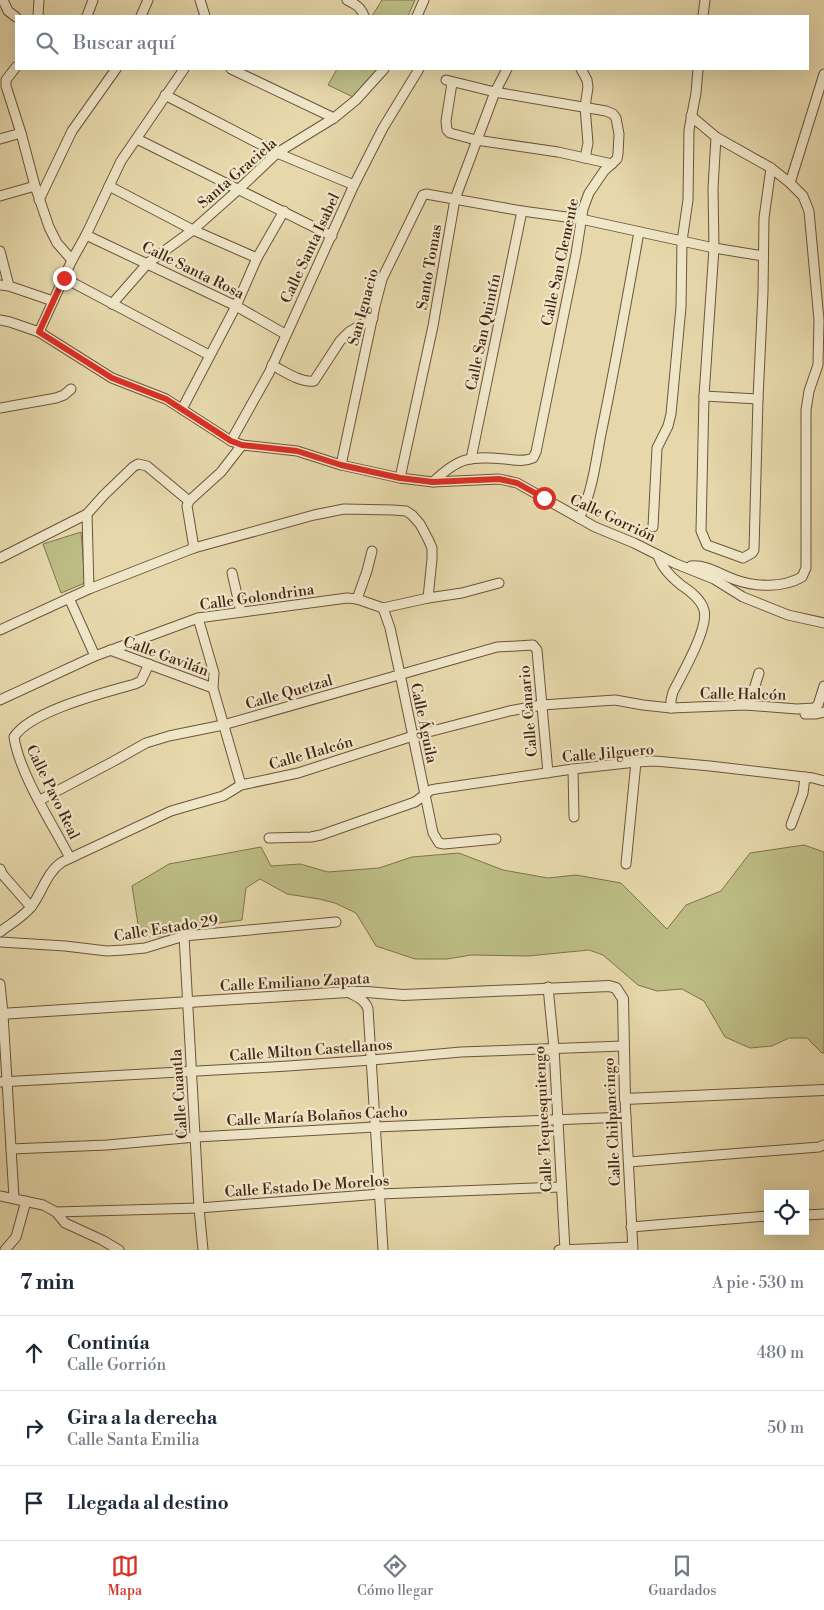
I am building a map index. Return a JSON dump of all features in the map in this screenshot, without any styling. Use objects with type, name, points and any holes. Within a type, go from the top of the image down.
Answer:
[{"type":"street","points":[[3,0],[8,10],[15,16]]},
{"type":"street","points":[[38,15],[39,0]]},
{"type":"street","points":[[87,15],[93,0]]},
{"type":"street","points":[[141,15],[148,0]]},
{"type":"street","points":[[200,0],[205,15]]},
{"type":"street","points":[[346,0],[361,9],[364,15]]},
{"type":"street","points":[[417,15],[424,0]]},
{"type":"street","points":[[703,15],[705,0]]},
{"type":"street","points":[[15,68],[3,87],[21,133],[39,200],[56,243],[72,260]]},
{"type":"street","points":[[39,200],[72,131],[115,70]]},
{"type":"street","points":[[39,332],[72,260],[121,162],[183,70]]},
{"type":"street","points":[[233,70],[334,118]]},
{"type":"street","name":"Santa Graciela","points":[[112,304],[148,263],[193,230],[277,153],[334,118],[356,100],[383,70]]},
{"type":"street","name":"Calle Santa Isabel","points":[[231,441],[272,365],[354,185],[383,128],[418,70]]},
{"type":"street","name":"Santo Tomas","points":[[400,478],[433,326],[455,199],[495,92],[506,70]]},
{"type":"street","points":[[582,70],[587,80],[588,87],[584,107],[588,143],[585,158]]},
{"type":"street","points":[[653,527],[657,448],[672,414],[681,307],[682,241],[688,200],[691,116],[696,93],[698,70]]},
{"type":"street","points":[[790,183],[820,107],[824,74]]},
{"type":"street","name":"Calle San Clemente","points":[[433,482],[449,467],[471,459],[489,458],[522,461],[533,458],[536,452],[576,254],[581,219],[589,193],[604,171],[617,159],[619,134],[616,118],[613,114],[606,111],[495,92],[449,81],[446,130],[450,133],[476,140]]},
{"type":"street","points":[[165,95],[277,153],[354,185]]},
{"type":"street","points":[[687,567],[705,567],[736,580],[752,584],[785,584],[794,582],[802,577],[806,568],[806,410],[809,391],[818,365],[822,320],[809,211],[804,196],[771,168],[716,137],[691,116]]},
{"type":"street","points":[[0,139],[21,133]]},
{"type":"street","points":[[716,137],[713,188],[714,248],[704,396],[701,531],[708,545],[743,558],[754,550],[764,218],[771,168]]},
{"type":"street","points":[[137,139],[332,236]]},
{"type":"street","points":[[476,140],[558,152],[612,164]]},
{"type":"street","points":[[0,196],[35,186]]},
{"type":"street","points":[[109,186],[193,230],[257,258]]},
{"type":"street","name":"San Ignacio","points":[[341,465],[382,279],[420,199],[426,194],[581,219],[714,248],[763,256]]},
{"type":"street","points":[[182,409],[236,306],[257,258],[284,211]]},
{"type":"street","name":"Calle San Quintín","points":[[471,459],[522,211]]},
{"type":"street","points":[[579,518],[585,507],[596,458],[616,362],[639,232]]},
{"type":"street","name":"Calle Santa Rosa","points":[[86,235],[236,306],[285,334]]},
{"type":"street","points":[[0,251],[4,286],[53,301]]},
{"type":"street","points":[[64,278],[209,355]]},
{"type":"street","points":[[272,365],[295,377],[309,382],[314,381],[340,341],[349,332],[373,318]]},
{"type":"street","name":"Calle Gorrión","points":[[0,320],[39,332],[112,378],[152,392],[231,441],[242,445],[297,451],[341,465],[400,478],[433,482],[499,479],[517,483],[579,518],[714,579],[743,597],[788,615],[824,623]]},
{"type":"street","points":[[814,375],[824,374]]},
{"type":"street","points":[[0,408],[64,396],[71,390]]},
{"type":"street","points":[[704,396],[758,399]]},
{"type":"street","points":[[194,548],[187,510],[189,501],[221,472],[242,445]]},
{"type":"street","points":[[0,558],[87,514],[132,467],[138,464],[147,466],[189,501]]},
{"type":"street","points":[[0,630],[89,589],[194,548],[314,515],[355,508],[406,511],[420,524],[432,548],[428,598]]},
{"type":"street","points":[[87,514],[89,589]]},
{"type":"street","points":[[357,599],[372,551]]},
{"type":"street","name":"Calle Halcón","points":[[658,555],[662,565],[670,575],[694,595],[705,610],[702,633],[673,692],[671,708]]},
{"type":"street","points":[[232,573],[241,612]]},
{"type":"street","points":[[383,608],[462,593],[499,583]]},
{"type":"street","points":[[70,598],[95,656]]},
{"type":"street","name":"Calle Golondrina","points":[[0,700],[95,656],[198,618],[347,598],[357,599],[383,608]]},
{"type":"street","name":"Calle Águila","points":[[383,608],[390,628],[433,833],[439,843],[444,844],[496,839]]},
{"type":"street","points":[[198,618],[214,673],[213,688],[241,785]]},
{"type":"street","name":"Calle Quetzal","points":[[40,800],[146,743],[169,736],[223,725],[496,647],[533,645],[536,647]]},
{"type":"street","name":"Calle Canario","points":[[536,647],[548,773]]},
{"type":"street","name":"Calle Gavilán","points":[[110,650],[213,688]]},
{"type":"street","name":"Calle Pavo Real","points":[[70,858],[27,775],[15,744],[14,736],[22,727],[72,703],[141,681],[149,664]]},
{"type":"street","points":[[749,705],[759,672]]},
{"type":"street","name":"Calle Halcón","points":[[0,932],[31,907],[50,874],[57,866],[70,858],[171,811],[223,796],[241,785],[298,773],[413,736],[501,712],[542,704],[616,700],[671,708],[749,705],[814,708],[818,705],[824,686]]},
{"type":"street","points":[[791,708],[800,714],[824,712]]},
{"type":"street","name":"Calle Jilguero","points":[[269,838],[321,835],[415,802],[425,794],[436,789],[636,762],[654,761],[701,765],[806,777],[824,781]]},
{"type":"street","points":[[626,864],[636,762]]},
{"type":"street","points":[[573,769],[574,817]]},
{"type":"street","points":[[790,825],[803,793],[806,777]]},
{"type":"street","points":[[0,869],[31,907]]},
{"type":"street","name":"Calle Estado 29","points":[[0,942],[107,951],[145,948],[184,936],[336,922]]},
{"type":"street","name":"Calle Cuautla","points":[[184,936],[203,1250]]},
{"type":"street","points":[[0,984],[3,1082],[11,1150],[14,1198]]},
{"type":"street","name":"Calle Emiliano Zapata","points":[[2,1014],[348,992],[404,995],[609,986],[616,988],[620,993]]},
{"type":"street","name":"Calle Tequesquitengo","points":[[548,988],[554,1048],[565,1250]]},
{"type":"street","points":[[348,992],[363,1000],[368,1009],[384,1250]]},
{"type":"street","name":"Calle Chilpancingo","points":[[620,993],[622,999],[632,1248]]},
{"type":"street","name":"Calle Milton Castellanos","points":[[3,1082],[372,1060],[462,1052],[623,1046]]},
{"type":"street","points":[[625,1099],[824,1090]]},
{"type":"street","name":"Calle María Bolaños Cacho","points":[[11,1150],[375,1127],[626,1118]]},
{"type":"street","points":[[629,1162],[819,1147],[824,1145]]},
{"type":"street","name":"Calle Estado De Morelos","points":[[56,1212],[199,1208],[380,1194],[561,1188]]},
{"type":"street","points":[[0,1196],[43,1205],[56,1212],[65,1223],[119,1250]]},
{"type":"street","points":[[5,1250],[16,1237],[26,1201]]},
{"type":"street","points":[[809,1215],[824,1214]]},
{"type":"street","points":[[631,1227],[764,1216]]},
{"type":"street","points":[[559,1250],[632,1248]]},
{"type":"green space","points":[[382,0],[415,0],[408,15],[373,15]]},
{"type":"green space","points":[[336,70],[377,70],[355,98],[328,85]]},
{"type":"green space","points":[[81,532],[85,583],[61,593],[43,544]]},
{"type":"green space","points":[[804,845],[824,852],[824,1053],[807,1038],[789,1038],[772,1046],[750,1048],[725,1037],[704,1001],[682,989],[657,991],[638,985],[603,955],[589,950],[528,956],[471,955],[447,959],[415,959],[376,946],[356,913],[335,903],[287,894],[260,879],[246,888],[242,920],[190,927],[182,935],[140,937],[132,886],[169,864],[261,847],[271,866],[300,864],[328,872],[379,868],[412,857],[459,853],[503,870],[548,878],[576,875],[621,883],[667,929],[686,905],[721,891],[750,853]]},
{"type":"route","points":[[64,278],[39,332],[112,378],[166,399],[231,441],[242,445],[297,451],[341,465],[400,478],[433,482],[499,479],[517,483],[544,498]]}]
